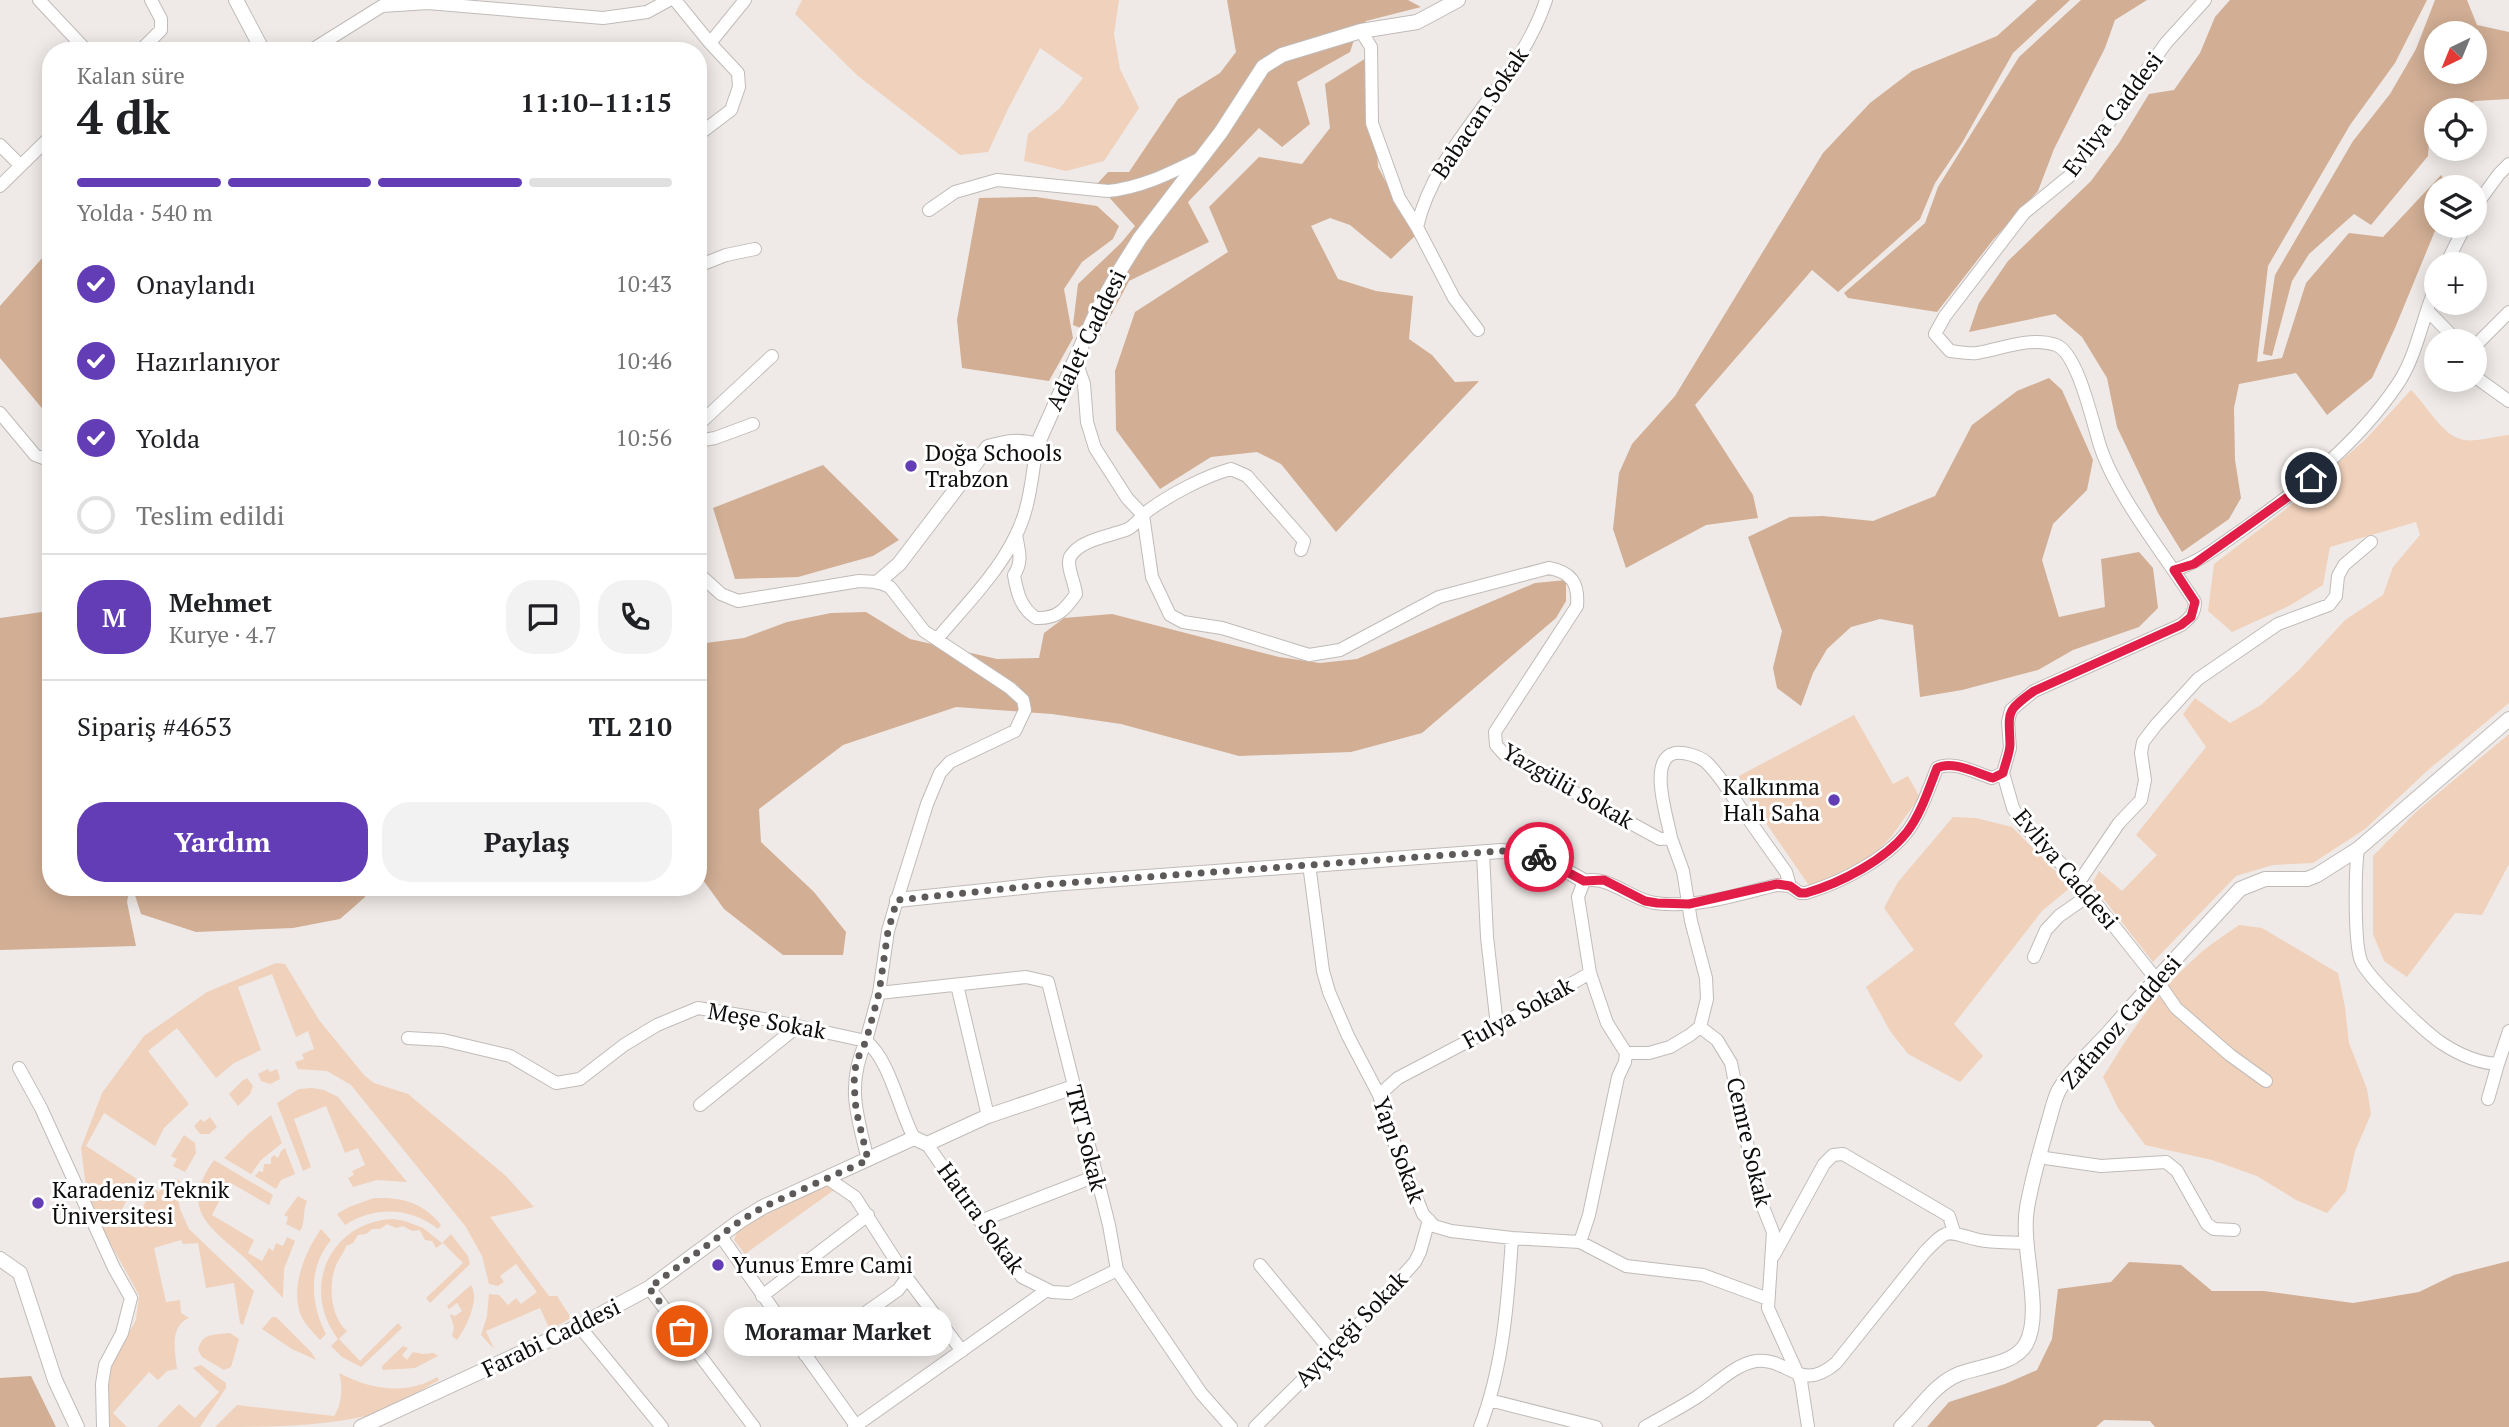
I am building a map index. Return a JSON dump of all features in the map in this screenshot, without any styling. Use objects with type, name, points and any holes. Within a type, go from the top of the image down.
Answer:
[{"type":"street","points":[[40,0],[79,42]]},
{"type":"street","points":[[149,42],[161,30],[160,19],[150,0]]},
{"type":"street","points":[[236,0],[258,42]]},
{"type":"street","points":[[324,42],[382,6],[427,2],[603,18],[647,12],[669,0]]},
{"type":"street","points":[[675,0],[738,73],[739,87],[731,110],[707,128]]},
{"type":"street","points":[[710,43],[745,0]]},
{"type":"street","name":"Adalet Caddesi","points":[[1037,445],[1097,311],[1120,270],[1140,239],[1203,157],[1263,67],[1282,55],[1361,31],[1417,22],[1458,0]]},
{"type":"street","name":"Babacan Sokak","points":[[1417,228],[1430,187],[1507,75],[1540,20],[1546,0]]},
{"type":"street","name":"Evliya Caddesi","points":[[2205,0],[2166,43],[2072,174],[2024,214],[2009,232],[1945,316],[1935,334],[1950,351],[1974,354],[2038,341],[2057,345],[2067,352],[2101,449],[2116,481],[2195,602],[2191,617],[2181,625],[2034,691],[2021,701],[2011,710],[2008,722],[2010,748],[2003,773],[2013,808],[2024,825],[2090,895],[2176,1007],[2230,1055],[2266,1081]]},
{"type":"street","points":[[1361,31],[1371,47],[1372,123],[1399,198],[1454,298],[1478,330]]},
{"type":"street","points":[[0,186],[42,144]]},
{"type":"street","points":[[0,145],[20,165]]},
{"type":"street","points":[[929,210],[955,192],[997,180],[1108,191],[1124,190],[1157,179],[1203,157]]},
{"type":"street","points":[[2487,190],[2509,164]]},
{"type":"street","points":[[707,262],[755,249]]},
{"type":"street","points":[[2487,334],[2509,312]]},
{"type":"street","points":[[2174,570],[2194,564],[2292,494],[2329,462],[2398,384],[2410,361],[2425,315]]},
{"type":"street","points":[[2432,315],[2445,329]]},
{"type":"street","points":[[707,417],[772,356]]},
{"type":"street","points":[[1076,362],[1084,384],[1087,422],[1095,448],[1126,498],[1143,515]]},
{"type":"street","points":[[2487,385],[2509,401]]},
{"type":"street","points":[[0,413],[35,455],[42,458]]},
{"type":"street","points":[[707,440],[753,424]]},
{"type":"street","points":[[878,582],[899,564],[988,447],[1015,441],[1037,445],[1028,501],[1016,535],[978,590],[937,639]]},
{"type":"street","points":[[1016,535],[1021,557],[1020,566],[1014,575],[1021,603],[1036,618],[1048,619],[1058,616],[1076,594],[1068,564],[1071,555],[1079,547],[1108,534],[1128,529],[1143,515],[1215,473],[1231,468],[1247,476],[1304,541],[1301,550]]},
{"type":"street","name":"Yazgülü Sokak","points":[[1143,515],[1152,577],[1162,603],[1170,614],[1183,622],[1222,628],[1309,655],[1340,650],[1439,597],[1549,568],[1563,571],[1573,579],[1578,592],[1577,606],[1495,732],[1496,745],[1504,754],[1660,839],[1671,838],[1663,810],[1663,762],[1670,755],[1680,752],[1704,760],[1786,872],[1790,886]]},
{"type":"street","points":[[2079,882],[2119,823],[2141,800],[2145,780],[2141,753],[2143,742],[2156,726],[2198,679],[2278,624],[2329,604],[2336,596],[2337,576],[2344,565],[2371,542]]},
{"type":"street","points":[[707,583],[738,601],[859,581],[878,582],[890,587],[924,631],[1010,688],[1023,700],[1025,710],[1015,731],[950,762],[940,773],[927,804],[888,931],[879,993],[866,1041],[856,1062],[856,1110],[868,1160]]},
{"type":"street","name":"Zafanoz Caddesi","points":[[1901,1427],[1939,1386],[1959,1374],[2016,1354],[2024,1347],[2030,1334],[2032,1296],[2025,1243],[2025,1219],[2038,1157],[2059,1091],[2156,979],[2240,889],[2264,879],[2307,879],[2317,875],[2358,849],[2509,719]]},
{"type":"street","points":[[897,900],[1051,884],[1501,851],[1531,854],[1584,881],[1604,880],[1645,901],[1689,904],[1777,884],[1790,886],[1800,893],[1814,890],[1872,863],[1906,834],[1914,822],[1937,768],[1945,764],[1952,765],[1993,778],[2003,773]]},
{"type":"street","points":[[1626,1053],[1649,1053],[1671,1047],[1700,1027],[1707,999],[1706,978],[1679,855],[1671,838]]},
{"type":"street","points":[[2358,849],[2355,869],[2361,962],[2384,989],[2442,1044],[2483,1063],[2498,1064]]},
{"type":"street","points":[[1483,853],[1487,937],[1497,1026]]},
{"type":"street","name":"Yapı Sokak","points":[[1308,864],[1323,971],[1329,992],[1348,1037],[1379,1095],[1396,1148],[1423,1214],[1434,1226],[1451,1231],[1512,1238],[1580,1242],[1626,1266],[1703,1275],[1768,1299]]},
{"type":"street","name":"Fulya Sokak","points":[[1379,1095],[1398,1079],[1590,973],[1579,915],[1578,897],[1584,881]]},
{"type":"street","points":[[2034,957],[2046,930],[2059,916],[2090,895]]},
{"type":"street","points":[[1580,1242],[1589,1215],[1618,1077],[1626,1053],[1607,1023],[1590,973]]},
{"type":"street","name":"TRT Sokak","points":[[879,993],[1026,977],[1048,982],[1109,1225],[1117,1270],[1201,1393],[1231,1427]]},
{"type":"street","points":[[957,985],[988,1116]]},
{"type":"street","name":"Meşe Sokak","points":[[408,1038],[443,1040],[510,1056],[556,1083],[580,1079],[624,1045],[657,1025],[698,1008],[866,1041]]},
{"type":"street","points":[[700,1105],[798,1026]]},
{"type":"street","name":"Cemre Sokak","points":[[1700,1027],[1717,1040],[1731,1063],[1757,1192],[1773,1232],[1773,1257],[1768,1279],[1770,1315],[1801,1381],[1808,1427]]},
{"type":"street","points":[[2488,1099],[2509,1031]]},
{"type":"street","points":[[866,1041],[873,1047],[921,1141]]},
{"type":"street","points":[[19,1068],[41,1108],[114,1268],[131,1298],[122,1333],[105,1365],[102,1384],[103,1427]]},
{"type":"street","name":"Farabi Caddesi","points":[[361,1427],[579,1326],[649,1288],[763,1207],[868,1160],[1074,1087]]},
{"type":"street","name":"Hatıra Sokak","points":[[921,1141],[1022,1278],[1047,1290],[1070,1293],[1117,1270]]},
{"type":"street","points":[[1773,1257],[1824,1164],[1833,1155],[1843,1154],[1950,1216],[1954,1232]]},
{"type":"street","points":[[2038,1157],[2101,1166],[2166,1162],[2177,1171],[2207,1224],[2214,1229],[2234,1230]]},
{"type":"street","points":[[980,1221],[1096,1176]]},
{"type":"street","points":[[827,1178],[855,1197],[907,1278],[962,1351]]},
{"type":"street","points":[[762,1296],[868,1215]]},
{"type":"street","name":"Ayçiçeği Sokak","points":[[1255,1427],[1332,1352],[1415,1262],[1429,1220]]},
{"type":"street","points":[[1645,1427],[1694,1399],[1746,1363],[1759,1360],[1798,1375],[1826,1372],[1940,1237],[1954,1232],[1978,1240],[2025,1243]]},
{"type":"street","points":[[720,1235],[856,1426],[1047,1290]]},
{"type":"street","points":[[1480,1427],[1489,1400],[1503,1334],[1512,1238]]},
{"type":"street","points":[[0,1259],[20,1273],[55,1380],[77,1427]]},
{"type":"street","points":[[1260,1265],[1332,1352]]},
{"type":"street","points":[[805,1355],[898,1290],[907,1278]]},
{"type":"street","points":[[649,1288],[754,1427]]},
{"type":"street","points":[[579,1326],[662,1427]]},
{"type":"street","points":[[1489,1400],[1596,1427]]},
{"type":"shaded area","points":[[802,0],[1119,0],[1114,34],[1120,69],[1139,108],[1104,161],[1066,171],[1024,161],[1028,134],[1060,108],[1083,78],[1040,48],[988,152],[960,155],[858,76],[795,14]]},
{"type":"shaded area","points":[[1227,0],[1408,0],[1421,7],[1366,21],[1357,31],[1350,52],[1297,82],[1310,124],[1282,147],[1259,128],[1188,202],[1209,242],[1129,281],[1100,336],[1073,325],[1078,284],[1135,226],[1097,184],[1108,172],[1129,172],[1178,99],[1220,73],[1236,52]]},
{"type":"shaded area","points":[[2037,0],[2070,0],[2013,53],[1962,143],[1935,183],[1920,219],[1838,292],[1812,270],[1695,405],[1753,495],[1758,518],[1706,525],[1626,568],[1613,529],[1619,473],[1632,444],[1675,396],[1823,153],[1870,103],[1912,71],[1997,36]]},
{"type":"shaded area","points":[[2081,0],[2147,0],[2115,20],[2105,48],[2054,149],[2038,191],[1993,240],[1937,312],[1848,298],[1844,293],[1925,223],[1938,187],[2019,57]]},
{"type":"shaded area","points":[[2230,0],[2427,0],[2395,63],[2350,125],[2268,266],[2257,362],[2282,358],[2306,283],[2349,233],[2383,237],[2424,193],[2424,238],[2432,238],[2372,378],[2327,415],[2296,373],[2239,384],[2234,408],[2235,460],[2241,498],[2229,519],[2182,552],[2158,513],[2117,427],[2107,378],[2082,337],[2055,314],[1969,332],[1979,303],[2008,261],[2091,181],[2119,143],[2149,94],[2174,90],[2200,53],[2215,17]]},
{"type":"shaded area","points":[[2435,0],[2467,0],[2475,21],[2427,21]]},
{"type":"shaded area","points":[[2487,27],[2509,32],[2509,99],[2424,98],[2424,161],[2371,225],[2354,214],[2309,254],[2292,281],[2272,356],[2263,354],[2275,275],[2353,141],[2390,94],[2416,49],[2424,28],[2424,84],[2487,84]]},
{"type":"shaded area","points":[[1371,55],[1378,167],[1415,236],[1391,259],[1350,225],[1330,218],[1311,226],[1338,279],[1376,291],[1413,296],[1409,339],[1432,355],[1455,382],[1479,381],[1336,532],[1281,464],[1257,452],[1211,457],[1160,489],[1116,430],[1115,371],[1135,312],[1228,252],[1209,207],[1259,157],[1302,164],[1330,128],[1325,84]]},
{"type":"shaded area","points":[[1036,197],[1097,206],[1119,226],[1113,239],[1082,262],[1064,289],[1073,338],[1049,381],[962,368],[957,320],[979,198]]},
{"type":"shaded area","points":[[42,258],[42,408],[0,358],[0,306]]},
{"type":"shaded area","points":[[2049,378],[2062,390],[2093,460],[2087,490],[2053,524],[2042,560],[2059,617],[2105,607],[2101,559],[2139,552],[2153,568],[2158,608],[2139,627],[2073,650],[2038,670],[1962,690],[1920,697],[1913,625],[1880,619],[1851,627],[1827,649],[1813,673],[1801,706],[1777,688],[1773,668],[1782,631],[1748,537],[1790,517],[1823,516],[1873,521],[1935,496],[1972,425],[2017,391]]},
{"type":"shaded area","points":[[2411,390],[2442,427],[2456,438],[2474,440],[2509,435],[2509,703],[2428,770],[2365,829],[2313,863],[2273,865],[2236,876],[2153,962],[2092,884],[2099,871],[2122,891],[2157,855],[2136,835],[2206,747],[2183,714],[2195,698],[2230,723],[2261,705],[2300,669],[2345,620],[2383,595],[2393,567],[2420,535],[2416,522],[2330,547],[2323,585],[2289,606],[2232,632],[2208,611],[2214,564],[2281,513],[2365,440]]},
{"type":"shaded area","points":[[823,465],[899,540],[873,556],[798,577],[735,579],[713,508]]},
{"type":"shaded area","points":[[1566,580],[1566,601],[1556,618],[1422,733],[1351,752],[1239,756],[1121,724],[1052,714],[956,707],[843,745],[759,809],[761,842],[814,892],[846,932],[843,955],[783,955],[724,909],[707,885],[707,643],[744,638],[787,622],[831,613],[866,612],[910,639],[997,659],[1039,658],[1044,633],[1064,618],[1112,614],[1279,657],[1320,663],[1357,659],[1535,583]]},
{"type":"shaded area","points":[[42,612],[42,896],[128,896],[127,902],[136,946],[0,950],[0,618]]},
{"type":"shaded area","name":"Kalkınma Halı Saha","points":[[1854,715],[1893,784],[1908,776],[1920,798],[1887,841],[1866,860],[1810,887],[1735,778]]},
{"type":"shaded area","points":[[2509,734],[2509,864],[2482,915],[2455,913],[2407,977],[2384,961],[2373,934],[2373,856],[2417,811]]},
{"type":"shaded area","points":[[1953,817],[1976,818],[2012,827],[2071,887],[2042,911],[1954,1024],[1983,1056],[1960,1082],[1908,1054],[1890,1031],[1866,987],[1914,950],[1884,908],[1898,882]]},
{"type":"shaded area","points":[[135,896],[365,896],[340,919],[293,928],[196,932],[141,914]]},
{"type":"shaded area","points":[[2239,925],[2262,928],[2338,973],[2349,1043],[2367,1089],[2371,1114],[2355,1151],[2346,1191],[2327,1213],[2296,1200],[2257,1176],[2212,1160],[2145,1145],[2118,1108],[2103,1077],[2134,1029],[2169,984],[2201,953]]},
{"type":"shaded area","points":[[276,963],[285,964],[319,1020],[364,1075],[374,1083],[408,1094],[506,1176],[534,1207],[490,1217],[549,1296],[557,1296],[571,1318],[550,1330],[540,1308],[486,1331],[494,1349],[481,1335],[487,1316],[489,1294],[499,1295],[508,1305],[516,1298],[521,1304],[537,1292],[516,1264],[500,1276],[504,1282],[498,1286],[489,1284],[482,1256],[466,1227],[351,1085],[327,1071],[298,1069],[295,1062],[304,1059],[302,1054],[314,1049],[308,1031],[296,1037],[272,974],[238,987],[261,1050],[234,1063],[216,1078],[177,1028],[148,1051],[189,1104],[164,1128],[155,1146],[104,1113],[86,1146],[137,1179],[121,1211],[136,1220],[153,1188],[159,1192],[164,1185],[170,1187],[175,1178],[180,1181],[177,1194],[189,1229],[254,1291],[243,1325],[240,1323],[234,1283],[206,1288],[198,1243],[183,1244],[181,1240],[154,1248],[166,1302],[180,1300],[181,1313],[189,1318],[178,1327],[176,1333],[177,1369],[167,1371],[158,1380],[149,1372],[113,1413],[127,1427],[108,1427],[107,1387],[112,1362],[136,1320],[139,1295],[100,1225],[86,1187],[81,1148],[102,1093],[144,1036],[207,992]]},
{"type":"shaded area","points":[[268,1069],[270,1072],[277,1069],[280,1079],[270,1084],[261,1081],[258,1074]]},
{"type":"shaded area","points":[[247,1078],[253,1086],[250,1094],[238,1106],[229,1094]]},
{"type":"shaded area","points":[[312,1088],[338,1097],[407,1182],[377,1180],[353,1187],[348,1178],[354,1175],[352,1171],[365,1165],[358,1148],[345,1153],[326,1106],[294,1119],[311,1167],[303,1171],[277,1103],[299,1089]]},
{"type":"shaded area","points":[[271,1115],[282,1143],[261,1160],[251,1174],[224,1158],[249,1133]]},
{"type":"shaded area","points":[[210,1117],[217,1127],[209,1134],[200,1134],[194,1126],[201,1119],[204,1122]]},
{"type":"shaded area","points":[[184,1135],[195,1143],[196,1153],[185,1172],[173,1166],[177,1159],[171,1156]]},
{"type":"shaded area","points":[[285,1148],[295,1174],[281,1180],[276,1189],[255,1176],[259,1171],[263,1172],[264,1164],[271,1164],[271,1158],[274,1155],[278,1158]]},
{"type":"shaded area","points":[[214,1160],[273,1195],[269,1205],[229,1182],[212,1215],[254,1240],[248,1253],[262,1261],[269,1248],[273,1251],[276,1243],[283,1246],[287,1237],[295,1241],[284,1269],[283,1298],[202,1215],[199,1191]]},
{"type":"shaded area","points":[[827,1183],[834,1190],[745,1254],[734,1240],[738,1229]]},
{"type":"shaded area","points":[[298,1196],[307,1201],[300,1231],[286,1224],[288,1217],[284,1215]]},
{"type":"shaded area","points":[[374,1198],[411,1202],[427,1211],[441,1225],[438,1229],[416,1216],[380,1212],[345,1225],[337,1214]]},
{"type":"shaded area","points":[[393,1219],[423,1228],[442,1243],[451,1234],[468,1256],[470,1264],[430,1303],[426,1298],[463,1263],[443,1243],[436,1248],[432,1241],[425,1240],[420,1230],[412,1231],[403,1226],[396,1228],[387,1224],[380,1229],[372,1229],[366,1234],[358,1235],[353,1243],[346,1246],[332,1278],[334,1308],[341,1325],[347,1331],[339,1339],[360,1361],[398,1323],[402,1328],[361,1367],[342,1357],[331,1346],[338,1339],[327,1320],[322,1300],[322,1280],[327,1261],[337,1245],[352,1232],[371,1223]]},
{"type":"shaded area","points":[[321,1229],[331,1240],[318,1262],[315,1274],[314,1298],[326,1334],[320,1340],[301,1317],[297,1291],[305,1258]]},
{"type":"shaded area","points":[[2509,1261],[2509,1427],[2155,1427],[2150,1421],[2104,1420],[2096,1427],[1927,1427],[1949,1402],[2005,1384],[2037,1370],[2052,1339],[2058,1289],[2111,1282],[2129,1262],[2181,1265],[2212,1291],[2264,1291],[2353,1303],[2419,1292],[2454,1275]]},
{"type":"shaded area","points":[[471,1285],[473,1305],[457,1340],[452,1336],[454,1328],[450,1314],[455,1316],[462,1311],[457,1303],[449,1309],[447,1306]]},
{"type":"shaded area","points":[[272,1317],[276,1317],[316,1360],[292,1349],[262,1329]]},
{"type":"shaded area","points":[[230,1333],[239,1339],[231,1367],[224,1370],[202,1357],[198,1350],[206,1337]]},
{"type":"shaded area","points":[[403,1346],[408,1348],[402,1355],[407,1360],[413,1352],[434,1353],[438,1356],[415,1368],[383,1370],[382,1366]]},
{"type":"shaded area","points":[[201,1365],[226,1383],[226,1388],[200,1427],[157,1427],[179,1404],[195,1418],[219,1392],[193,1368]]},
{"type":"shaded area","points":[[339,1373],[363,1383],[388,1388],[413,1387],[437,1377],[439,1380],[376,1413],[347,1420],[215,1427],[237,1405],[334,1416],[341,1395]]},
{"type":"shaded area","points":[[31,1376],[56,1427],[0,1427],[0,1378]]},
{"type":"way so far","points":[[682,1331],[649,1288],[763,1207],[868,1160],[856,1110],[856,1062],[866,1041],[879,993],[888,931],[897,900],[1051,884],[1501,851],[1517,851],[1539,857]]},
{"type":"place","name":"Doğa Schools Trabzon","points":[[911,466]]},
{"type":"place","name":"Kalkınma Halı Saha","points":[[1834,800]]},
{"type":"place","name":"Karadeniz Teknik Üniversitesi","points":[[38,1203]]},
{"type":"place","name":"Yunus Emre Cami","points":[[718,1265]]},
{"type":"place","name":"Moramar Market","points":[[682,1331]]},
{"type":"route","points":[[1539,857],[1584,881],[1604,880],[1645,901],[1670,904],[1689,904],[1777,884],[1806,893],[1864,868],[1906,834],[1914,822],[1937,768],[1945,764],[1952,765],[1993,778],[2003,773],[2010,748],[2008,722],[2011,710],[2034,691],[2181,625],[2191,617],[2195,602],[2174,570],[2194,564],[2311,478]]}]
